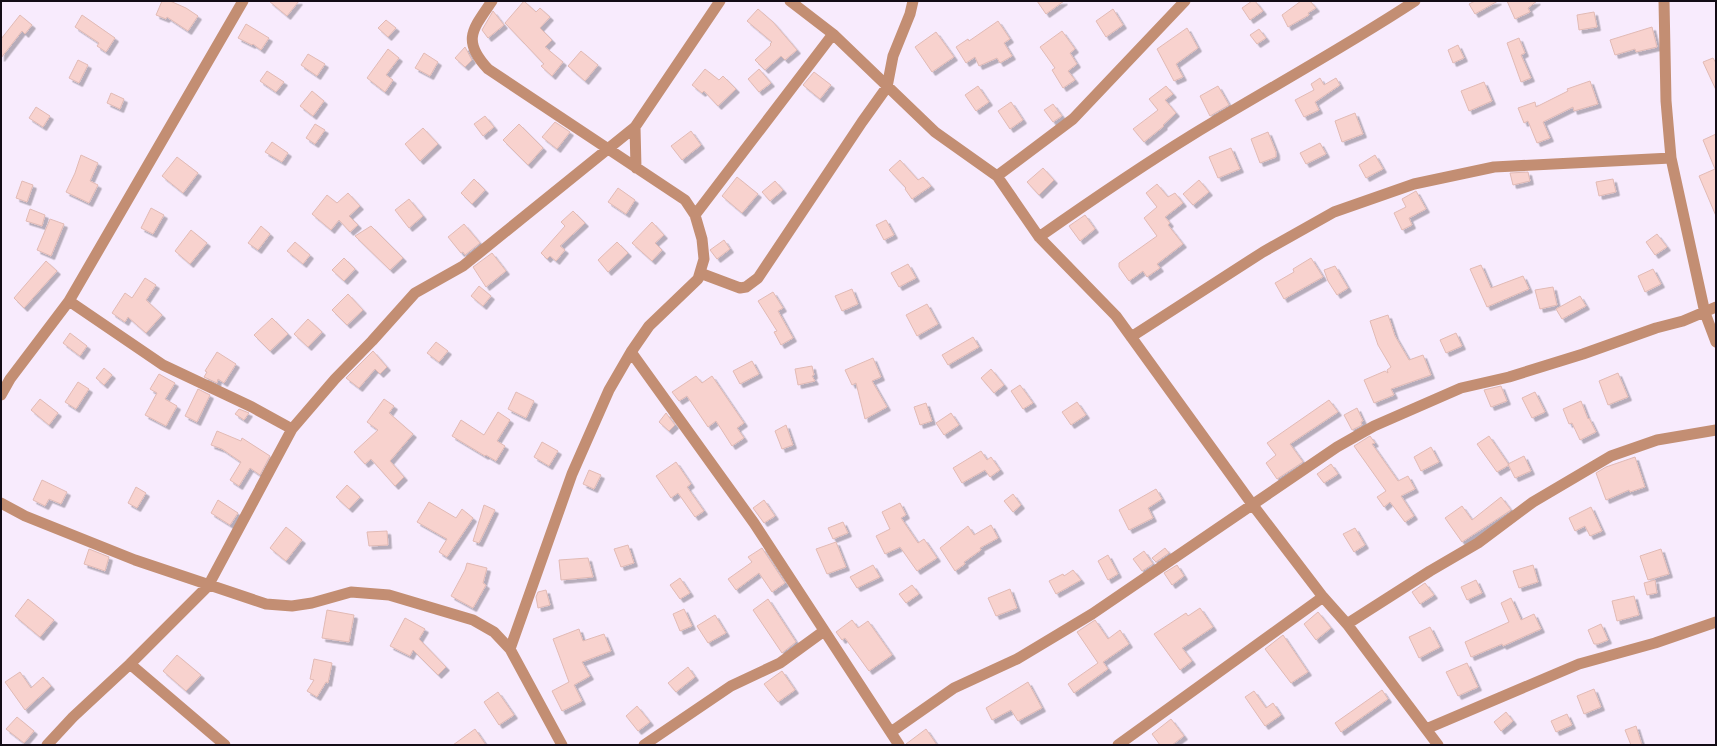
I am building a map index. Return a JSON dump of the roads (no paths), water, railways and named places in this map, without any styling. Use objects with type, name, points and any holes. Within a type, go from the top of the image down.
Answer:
[{"type":"street","points":[[1,395],[10,379],[69,301],[243,1]]},
{"type":"street","points":[[492,1],[473,29],[472,35],[474,49],[479,59],[488,69],[684,200],[695,215],[702,239],[704,259],[698,279],[649,326],[609,390],[572,474],[510,649]]},
{"type":"street","points":[[47,745],[73,717],[130,664],[208,586],[292,429],[335,379],[372,341],[414,293],[463,266],[635,127],[720,1]]},
{"type":"street","points":[[790,1],[833,34],[935,132],[997,176],[1039,237],[1116,316],[1252,504],[1323,597],[1347,624],[1438,745]]},
{"type":"street","points":[[700,273],[740,288],[752,284],[862,122],[888,87],[893,56],[910,14],[913,1]]},
{"type":"street","points":[[997,176],[1073,120],[1185,1]]},
{"type":"street","points":[[1039,237],[1128,175],[1194,134],[1375,27],[1415,1]]},
{"type":"street","points":[[1664,1],[1666,101],[1670,158],[1705,313],[1716,342]]},
{"type":"street","points":[[695,215],[833,34]]},
{"type":"street","points":[[635,127],[636,168]]},
{"type":"street","points":[[1132,337],[1263,252],[1334,212],[1414,184],[1494,167],[1670,158]]},
{"type":"street","points":[[69,301],[163,364],[252,407],[292,429]]},
{"type":"street","points":[[891,732],[954,688],[1017,659],[1092,614],[1337,446],[1374,426],[1461,388],[1516,374],[1705,313],[1716,307]]},
{"type":"street","points":[[632,352],[754,523],[899,745]]},
{"type":"street","points":[[1347,624],[1430,571],[1478,543],[1533,502],[1611,456],[1657,440],[1716,430]]},
{"type":"street","points":[[1,503],[25,516],[135,560],[208,586],[266,604],[292,606],[312,603],[352,592],[389,595],[473,620],[494,632],[510,649],[562,745]]},
{"type":"street","points":[[1118,745],[1323,597]]},
{"type":"street","points":[[1426,729],[1579,664],[1655,643],[1716,622]]},
{"type":"street","points":[[644,745],[731,686],[780,663],[824,631]]},
{"type":"street","points":[[130,664],[224,745]]}]
